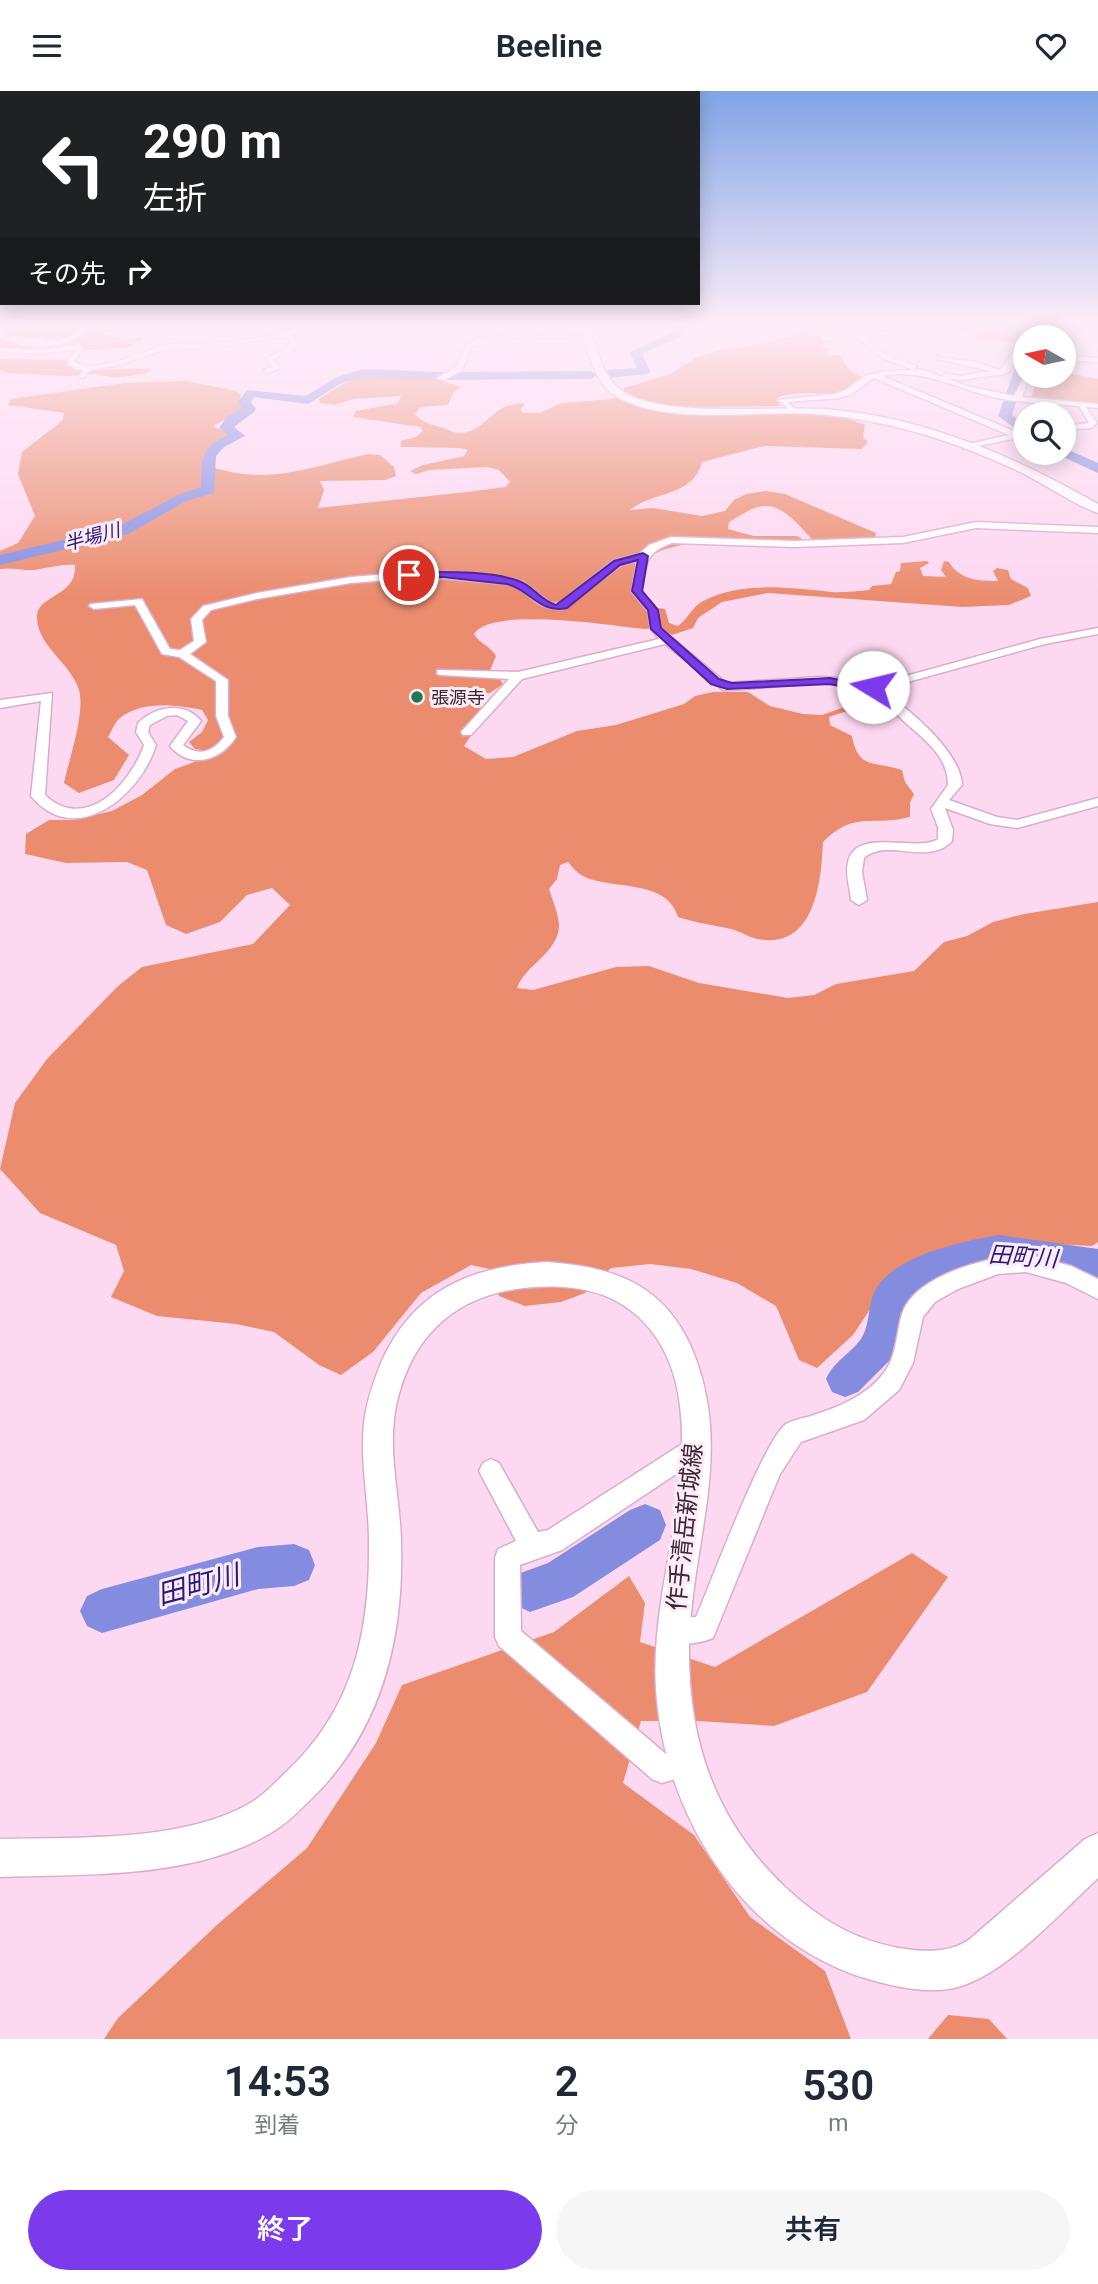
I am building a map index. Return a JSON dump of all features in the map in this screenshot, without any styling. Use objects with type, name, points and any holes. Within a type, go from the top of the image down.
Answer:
[{"type":"main road","points":[[841,416],[884,421],[967,447],[1041,477],[1098,509]]},
{"type":"main road","name":"作手清岳新城線","points":[[0,1858],[103,1855],[196,1842],[260,1819],[311,1778],[345,1730],[373,1670],[384,1612],[385,1536],[377,1448],[382,1405],[400,1351],[430,1313],[472,1287],[520,1275],[575,1277],[621,1290],[663,1320],[684,1364],[695,1405],[695,1457],[693,1494],[673,1631],[673,1690],[686,1763],[705,1813],[734,1858],[777,1907],[826,1943],[864,1961],[917,1970],[962,1966],[983,1954],[1098,1852]]},
{"type":"street","points":[[974,416],[1013,431]]},
{"type":"street","points":[[1076,428],[1091,426],[1093,423],[1088,416]]},
{"type":"street","points":[[1076,431],[1098,434]]},
{"type":"street","points":[[967,447],[1013,437]]},
{"type":"street","points":[[183,654],[200,642],[196,619],[201,612],[234,600],[351,580],[442,574],[519,584],[547,605],[556,608],[563,606],[617,563],[643,556],[652,547],[671,540],[795,544],[903,540],[976,525],[1098,530]]},
{"type":"street","points":[[643,556],[637,591],[653,610],[656,629],[723,686],[830,681],[871,689],[942,751],[956,779],[955,785],[938,809],[946,829],[946,839],[942,845],[929,848],[881,846],[860,851],[855,865],[859,900]]},
{"type":"street","points":[[0,704],[48,696],[38,796],[45,806],[61,813],[80,813],[112,802],[141,773],[150,745],[142,732],[144,723],[155,715],[182,711],[192,716],[195,721],[192,727],[176,745],[189,755],[213,754],[224,748],[230,737],[223,727],[220,714],[222,680],[183,654],[166,652],[138,601],[93,606]]},
{"type":"street","points":[[871,689],[1044,641],[1098,631]]},
{"type":"street","points":[[441,672],[518,676],[667,640]]},
{"type":"street","points":[[467,732],[518,676]]},
{"type":"street","points":[[941,803],[995,821],[1017,824],[1098,802]]},
{"type":"street","points":[[673,1631],[704,1629],[772,1466],[793,1433],[856,1412],[891,1382],[902,1363],[913,1313],[928,1294],[951,1282],[998,1265],[1026,1263],[1071,1275],[1098,1290]]},
{"type":"street","points":[[686,1763],[662,1769],[508,1637],[507,1558],[532,1546],[553,1541],[682,1456],[695,1457]]},
{"type":"street","points":[[491,1471],[532,1546]]},
{"type":"shaded area","points":[[64,416],[232,416],[213,426],[231,435],[208,449],[204,464],[226,471],[267,475],[368,454],[380,455],[394,467],[396,476],[385,480],[320,481],[324,490],[318,508],[505,487],[510,482],[499,470],[487,467],[429,470],[416,474],[410,471],[423,465],[464,456],[468,450],[401,447],[401,441],[416,437],[423,431],[420,427],[354,416],[417,416],[428,423],[460,433],[477,428],[491,416],[831,416],[865,425],[863,437],[868,442],[862,449],[764,446],[702,462],[698,473],[682,488],[630,510],[653,508],[702,516],[725,511],[734,500],[746,494],[766,491],[785,494],[876,533],[875,538],[812,539],[780,510],[764,506],[748,511],[729,522],[728,529],[754,536],[797,536],[802,539],[796,542],[700,542],[674,547],[653,555],[639,567],[635,592],[649,605],[665,609],[669,623],[678,626],[701,603],[720,594],[767,587],[836,592],[869,590],[872,586],[891,584],[896,572],[900,571],[901,563],[927,561],[929,563],[920,568],[923,576],[946,577],[941,570],[944,561],[949,562],[958,573],[977,580],[998,581],[993,571],[997,568],[1008,570],[1011,579],[1028,588],[1031,596],[1009,605],[962,607],[768,593],[722,602],[698,618],[693,628],[672,635],[660,628],[644,629],[554,620],[503,621],[485,626],[474,634],[496,656],[488,675],[499,678],[503,684],[490,693],[476,694],[476,703],[481,707],[478,725],[464,746],[486,759],[513,757],[577,731],[616,725],[713,692],[748,692],[770,706],[803,714],[822,715],[864,700],[871,704],[859,713],[844,712],[829,717],[830,725],[852,736],[863,759],[902,770],[905,782],[914,794],[910,803],[910,817],[854,823],[834,832],[823,842],[817,894],[803,924],[792,934],[776,940],[757,939],[734,930],[678,917],[672,905],[651,891],[585,877],[568,862],[560,865],[557,879],[549,889],[559,922],[557,935],[553,944],[527,972],[517,988],[533,990],[616,967],[649,966],[699,983],[788,998],[814,995],[836,984],[914,971],[944,942],[967,936],[993,922],[1098,902],[1098,1242],[1092,1246],[981,1240],[943,1248],[894,1273],[853,1335],[817,1368],[799,1360],[776,1306],[737,1283],[691,1269],[650,1264],[611,1268],[585,1293],[561,1302],[525,1306],[499,1296],[490,1269],[471,1265],[421,1293],[373,1352],[341,1375],[319,1365],[274,1332],[236,1324],[157,1316],[111,1297],[124,1271],[116,1245],[40,1213],[0,1169],[15,1103],[47,1059],[118,986],[142,967],[253,944],[290,905],[272,888],[247,895],[220,922],[186,934],[166,925],[147,870],[127,862],[66,863],[25,854],[26,834],[49,820],[74,820],[112,811],[142,795],[175,769],[200,760],[202,750],[195,749],[189,742],[202,732],[208,720],[202,710],[182,707],[149,706],[129,712],[118,720],[108,737],[129,755],[114,780],[79,793],[64,783],[79,721],[80,696],[68,669],[42,637],[37,618],[38,610],[43,604],[70,584],[75,565],[34,570],[0,569],[0,551],[18,543],[35,516],[18,474],[22,452],[63,420]]},
{"type":"shaded area","points":[[912,1553],[948,1577],[867,1692],[774,1726],[698,1721],[641,1721],[623,1783],[694,1835],[750,1917],[825,1971],[851,2039],[104,2039],[118,2018],[218,1924],[307,1848],[376,1743],[402,1685],[554,1632],[629,1576],[645,1603],[640,1642],[715,1667]]},
{"type":"shaded area","points":[[948,2015],[989,2019],[1007,2039],[928,2039]]},
{"type":"waterway","points":[[1005,416],[1013,422]]},
{"type":"waterway","name":"半場川","points":[[185,497],[209,490],[209,456],[219,444],[238,436],[226,428],[232,420]]},
{"type":"waterway","points":[[1076,458],[1098,469]]},
{"type":"waterway","name":"半場川","points":[[0,560],[122,531],[179,500]]},
{"type":"waterway","name":"田町川","points":[[845,1379],[878,1347],[890,1297],[914,1276],[963,1256],[999,1250],[1098,1264]]},
{"type":"waterway","name":"田町川","points":[[530,1590],[558,1582],[645,1525]]},
{"type":"waterway","name":"田町川","points":[[102,1611],[258,1568],[294,1565]]},
{"type":"place","name":"張源寺","points":[[417,697]]},
{"type":"route","points":[[409,575],[442,574],[508,581],[519,584],[547,605],[556,608],[563,606],[617,563],[643,556],[637,591],[655,614],[656,629],[715,682],[731,687],[830,681],[871,689],[873,687]]}]
